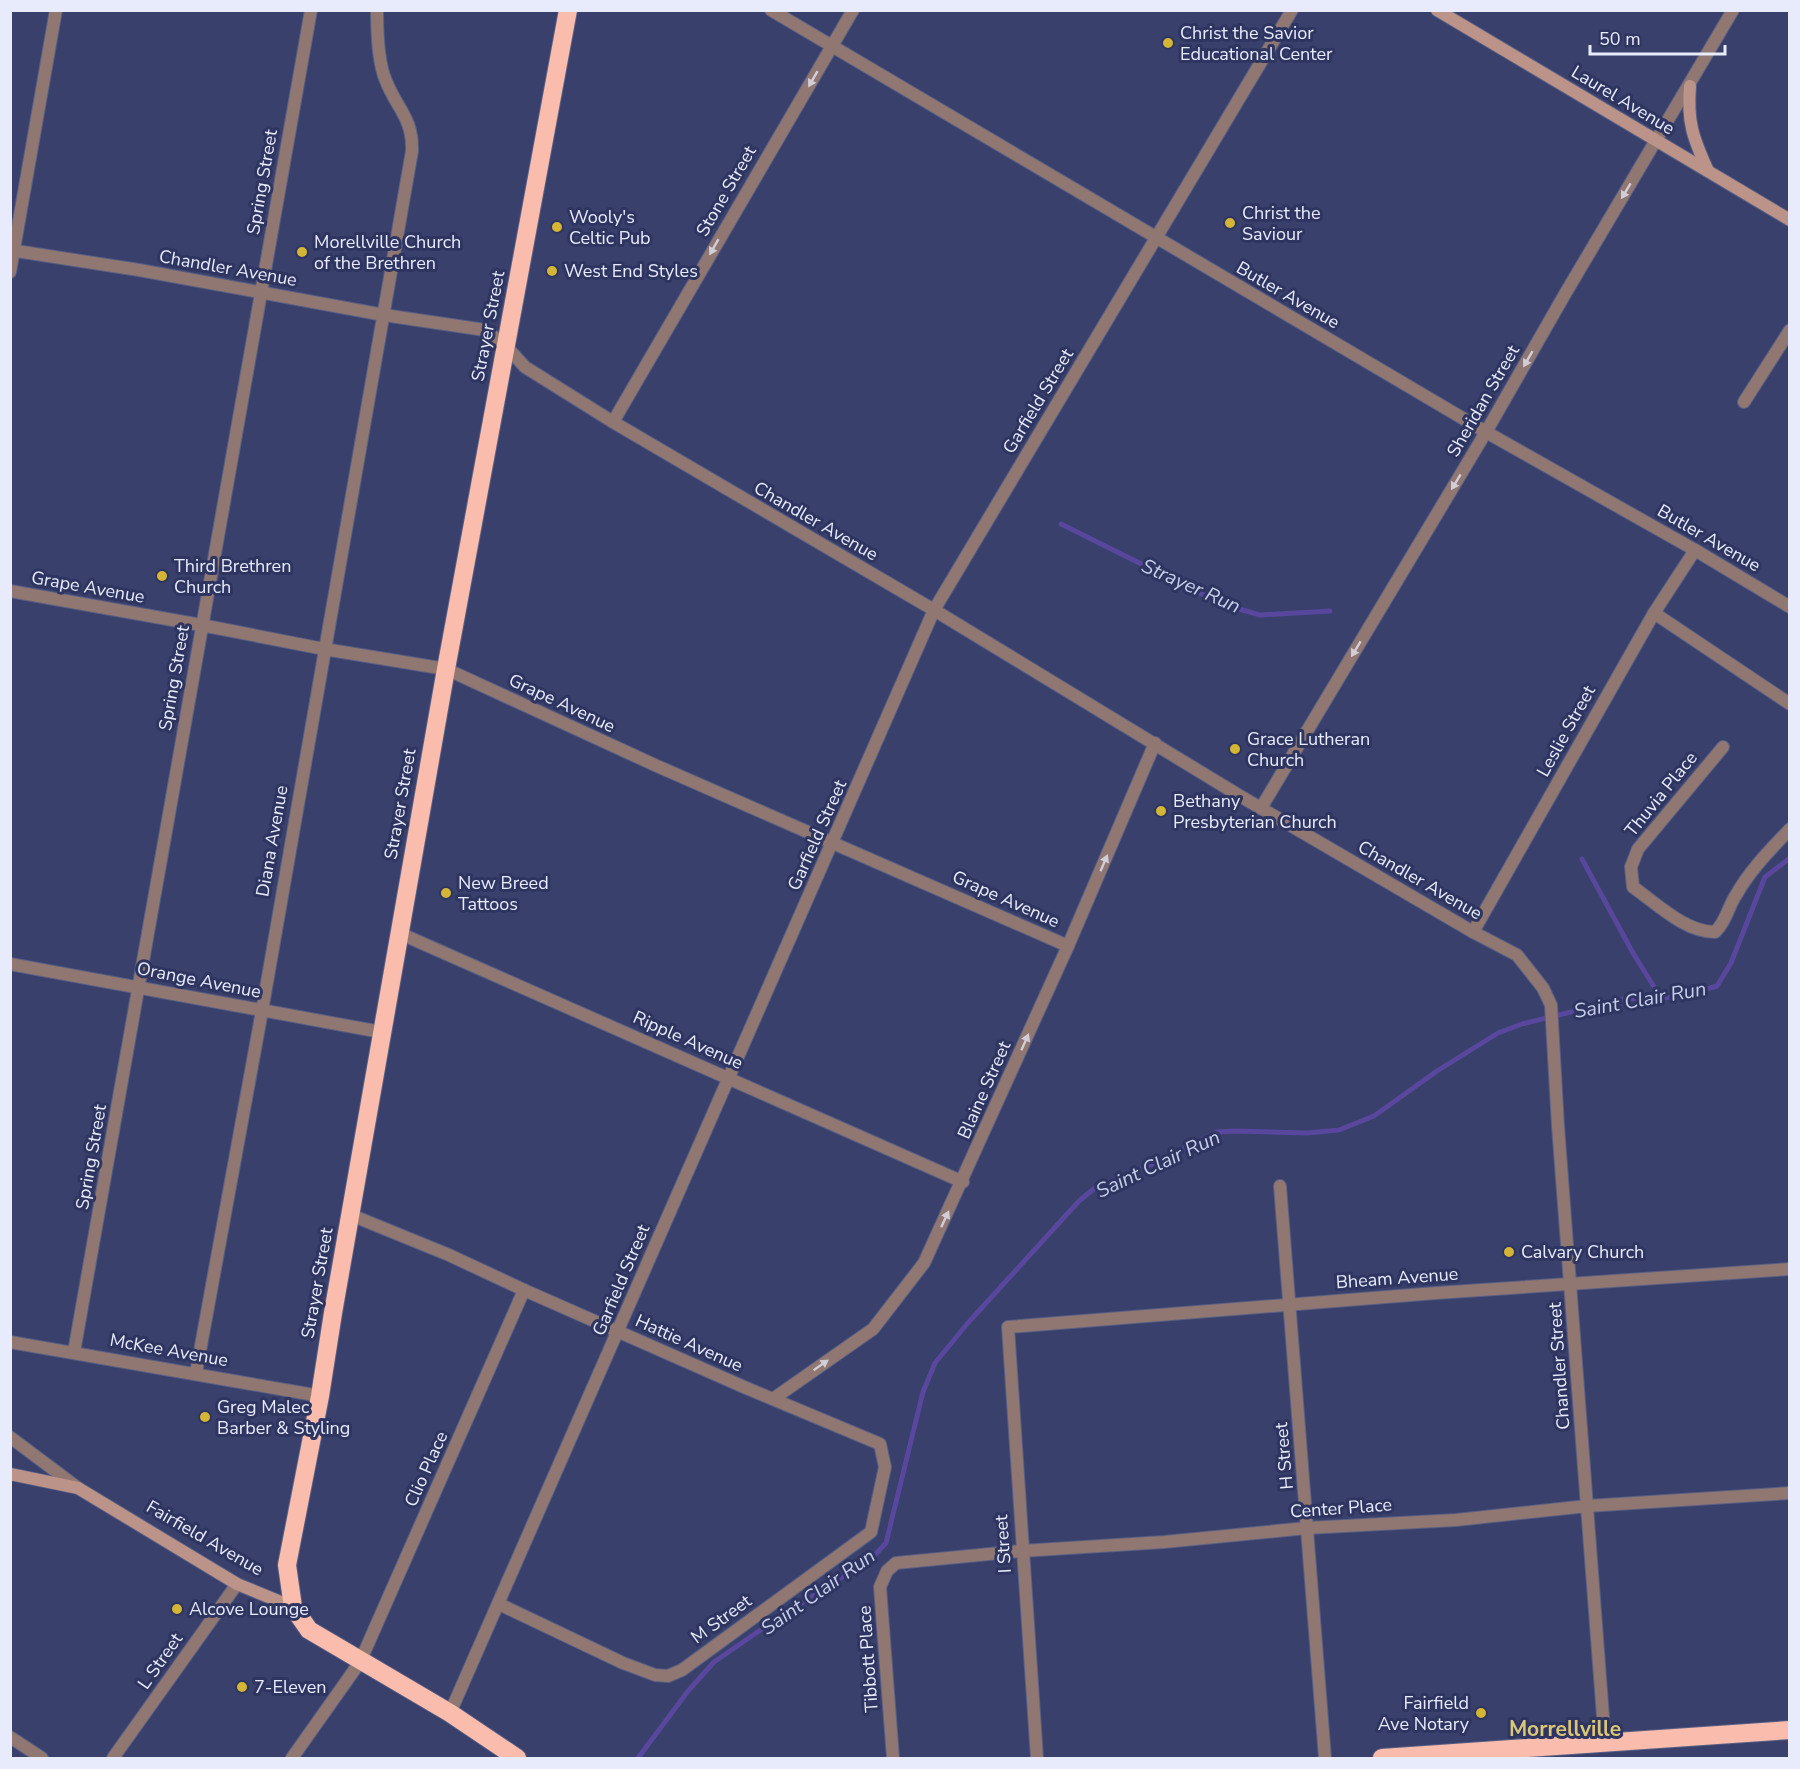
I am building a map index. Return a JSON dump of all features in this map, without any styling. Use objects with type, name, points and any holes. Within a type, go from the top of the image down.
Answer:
[{"type":"highway","name":"Strayer Street","points":[[293,1607],[287,1566],[320,1396],[381,1032],[446,669],[568,10]]},
{"type":"highway","points":[[293,1607],[309,1630],[450,1713],[518,1758]]},
{"type":"highway","points":[[1382,1758],[1537,1753],[1605,1743],[1790,1730]]},
{"type":"street","points":[[10,272],[56,10]]},
{"type":"street","name":"Spring Street","points":[[74,1352],[311,10]]},
{"type":"street","name":"Diana Avenue","points":[[196,1373],[412,151],[412,134],[406,116],[385,80],[377,33],[377,10]]},
{"type":"street","name":"Butler Avenue","points":[[771,10],[1486,432],[1695,550],[1790,607]]},
{"type":"street","name":"Stone Street","points":[[613,422],[853,10]]},
{"type":"street","name":"Garfield Street","points":[[450,1713],[934,610],[1292,10]]},
{"type":"street","name":"Laurel Avenue","points":[[1437,10],[1790,220]]},
{"type":"street","name":"Sheridan Street","points":[[1261,808],[1486,432],[1733,10]]},
{"type":"street","points":[[1690,86],[1688,110],[1691,128],[1708,172]]},
{"type":"street","name":"Chandler Avenue","points":[[13,250],[384,315],[485,330],[506,345],[525,367],[613,422],[934,610],[1261,808],[1473,932],[1517,955],[1543,988]]},
{"type":"street","points":[[1744,402],[1790,330]]},
{"type":"street","name":"Leslie Street","points":[[1473,932],[1654,613],[1695,550]]},
{"type":"street","name":"Grape Avenue","points":[[10,591],[201,625],[324,650],[446,669],[657,766],[1068,946]]},
{"type":"street","points":[[1654,613],[1790,704]]},
{"type":"street","name":"Blaine Street","points":[[773,1399],[873,1329],[924,1263],[963,1182],[1068,946],[1155,743]]},
{"type":"street","name":"Thuvia Place","points":[[1723,747],[1638,849],[1631,867],[1633,887],[1687,925],[1706,932],[1716,932],[1734,897],[1749,875],[1790,829]]},
{"type":"street","name":"Ripple Avenue","points":[[399,933],[963,1182]]},
{"type":"street","name":"Orange Avenue","points":[[10,964],[381,1032]]},
{"type":"street","name":"Chandler Street","points":[[1543,988],[1551,1005],[1558,1126],[1605,1743]]},
{"type":"street","name":"H Street","points":[[1280,1186],[1325,1758]]},
{"type":"street","name":"Hattie Avenue","points":[[351,1215],[449,1255],[524,1290],[880,1444]]},
{"type":"street","name":"Bheam Avenue","points":[[1008,1327],[1436,1293],[1790,1269]]},
{"type":"street","name":"Clio Place","points":[[292,1758],[360,1662],[524,1290]]},
{"type":"street","name":"I Street","points":[[1008,1327],[1037,1758]]},
{"type":"street","name":"McKee Avenue","points":[[10,1342],[320,1396]]},
{"type":"street","points":[[10,1437],[78,1488]]},
{"type":"street","name":"M Street","points":[[499,1604],[623,1663],[655,1675],[668,1676],[682,1670],[871,1532],[885,1467],[880,1444]]},
{"type":"street","name":"Fairfield Avenue","points":[[10,1474],[78,1488],[237,1584],[293,1607]]},
{"type":"street","name":"Center Place","points":[[896,1563],[1022,1551],[1164,1542],[1307,1528],[1456,1520],[1587,1506],[1790,1493]]},
{"type":"street","name":"Tibbott Place","points":[[893,1758],[880,1587],[887,1571],[896,1563]]},
{"type":"street","name":"L Street","points":[[113,1758],[237,1584]]},
{"type":"street","points":[[10,1737],[42,1758]]},
{"type":"waterway","name":"Strayer Run","points":[[1061,524],[1222,604],[1260,615],[1330,611]]},
{"type":"waterway","name":"Saint Clair Run","points":[[638,1758],[688,1691],[714,1662],[873,1557],[886,1543],[923,1392],[935,1363],[967,1324],[1079,1201],[1095,1188],[1155,1163],[1217,1132],[1307,1133],[1339,1130],[1374,1116],[1437,1071],[1498,1033],[1522,1024],[1624,999],[1680,997],[1717,986],[1731,963],[1765,877],[1790,858]]},
{"type":"waterway","name":"Strayer Run","points":[[1582,859],[1633,953],[1661,998]]},
{"type":"place","name":"Christ the Savior Educational Center","points":[[1168,43]]},
{"type":"place","name":"Christ the Saviour","points":[[1230,223]]},
{"type":"place","name":"Wooly's Celtic Pub","points":[[557,227]]},
{"type":"place","name":"Morellville Church of the Brethren","points":[[302,252]]},
{"type":"place","name":"West End Styles","points":[[552,271]]},
{"type":"place","name":"Third Brethren Church","points":[[162,576]]},
{"type":"place","name":"Grace Lutheran Church","points":[[1235,749]]},
{"type":"place","name":"Bethany Presbyterian Church","points":[[1161,811]]},
{"type":"place","name":"New Breed Tattoos","points":[[446,893]]},
{"type":"place","name":"Calvary Church","points":[[1509,1252]]},
{"type":"place","name":"Greg Malec Barber & Styling","points":[[205,1417]]},
{"type":"place","name":"Alcove Lounge","points":[[177,1609]]},
{"type":"place","name":"7-Eleven","points":[[242,1687]]},
{"type":"place","name":"Fairfield Ave Notary","points":[[1481,1713]]},
{"type":"district","name":"Morrellville","points":[[1565,1729]]}]
